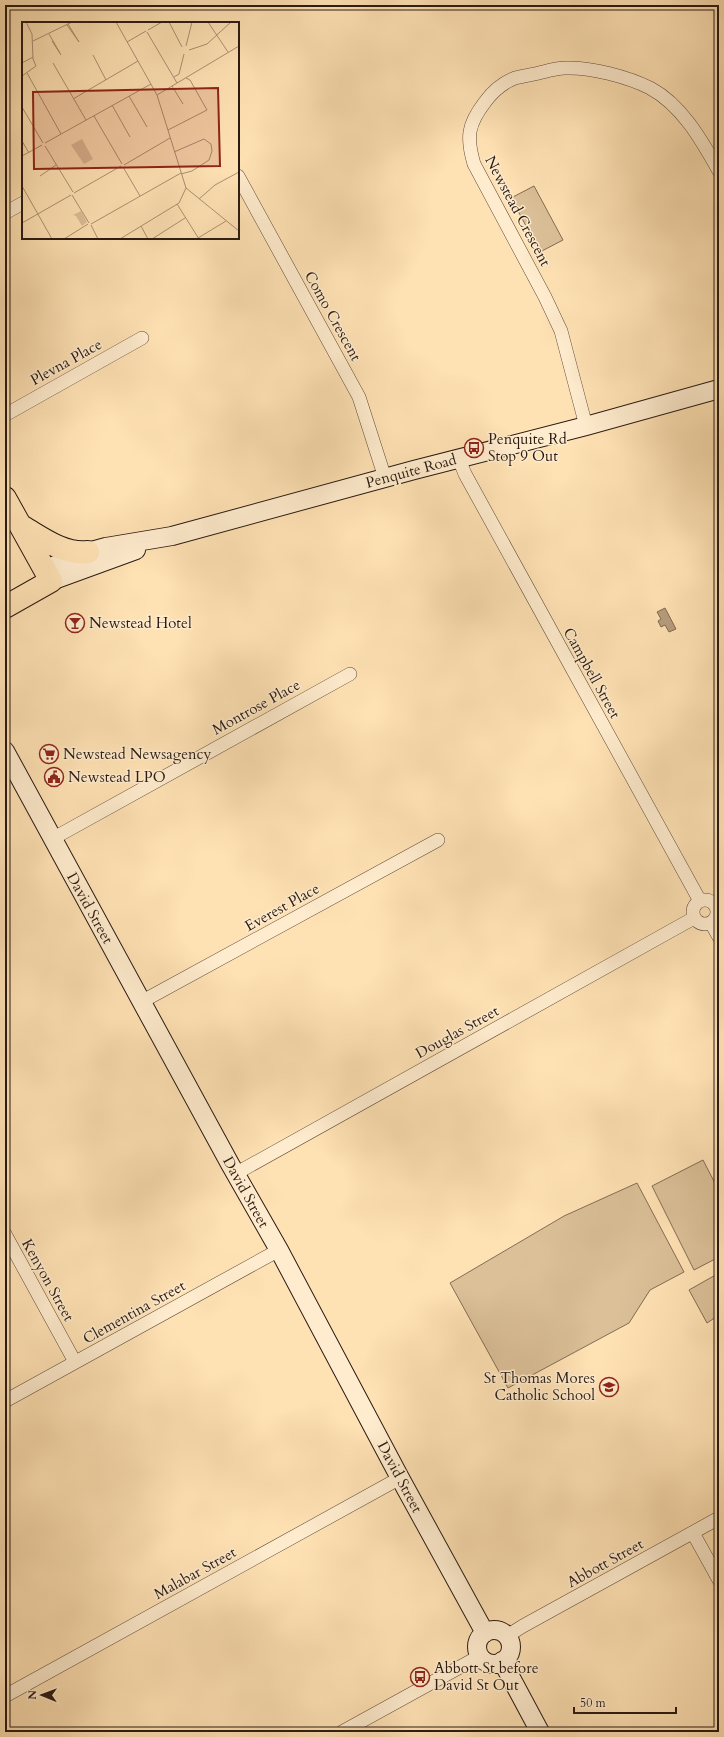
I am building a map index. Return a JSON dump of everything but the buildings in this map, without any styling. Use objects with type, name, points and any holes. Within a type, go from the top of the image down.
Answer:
[{"type":"highway","points":[[5,498],[48,575]]},
{"type":"highway","points":[[20,525],[58,547],[73,552],[88,552]]},
{"type":"highway","points":[[5,590],[48,575]]},
{"type":"highway","points":[[5,607],[48,575]]},
{"type":"street","name":"Newstead Crescent","points":[[586,426],[561,331],[545,297],[474,164],[470,148],[470,132],[474,116],[493,90],[515,78],[565,68],[588,70],[624,78],[650,88],[672,103],[690,124],[719,171]]},
{"type":"street","name":"Como Crescent","points":[[239,178],[359,397],[385,478]]},
{"type":"street","points":[[5,213],[22,204]]},
{"type":"street","name":"Plevna Place","points":[[5,414],[142,338]]},
{"type":"street","name":"Penquite Road","points":[[48,575],[172,536],[385,478],[586,426],[719,389]]},
{"type":"street","name":"Campbell Street","points":[[459,459],[465,474],[700,901]]},
{"type":"street","name":"Penquite Road","points":[[48,575],[88,552],[127,543],[172,536]]},
{"type":"street","name":"Montrose Place","points":[[52,839],[350,674]]},
{"type":"street","name":"David Street","points":[[5,751],[235,1174],[278,1250],[485,1633]]},
{"type":"street","name":"Everest Place","points":[[141,1002],[438,840]]},
{"type":"street","points":[[704,900],[712,902],[718,908],[717,917],[711,923],[704,925],[700,924],[694,918],[694,907],[700,901],[704,900]]},
{"type":"street","name":"Douglas Street","points":[[235,1174],[694,918]]},
{"type":"street","points":[[711,923],[719,937]]},
{"type":"street","name":"Kenyon Street","points":[[5,1234],[75,1362]]},
{"type":"street","name":"Clementina Street","points":[[5,1401],[278,1250]]},
{"type":"street","name":"Malabar Street","points":[[5,1696],[400,1478]]},
{"type":"street","name":"Abbott Street","points":[[507,1636],[719,1518]]},
{"type":"street","points":[[693,1532],[719,1580]]},
{"type":"street","points":[[496,1630],[507,1636],[510,1642],[510,1650],[508,1656],[502,1661],[490,1663],[480,1656],[478,1651],[478,1643],[485,1633],[496,1630]]},
{"type":"street","points":[[342,1732],[480,1656]]},
{"type":"street","points":[[502,1661],[540,1732]]},
{"type":"shaded area","points":[[534,186],[563,240],[540,252],[511,198]]},
{"type":"shaded area","points":[[665,608],[676,629],[669,632],[665,625],[661,627],[658,621],[661,619],[657,612]]},
{"type":"shaded area","points":[[703,1160],[719,1191],[719,1257],[694,1270],[652,1186]]},
{"type":"shaded area","points":[[637,1183],[684,1272],[650,1290],[629,1323],[508,1388],[450,1283],[564,1216]]},
{"type":"shaded area","points":[[719,1273],[719,1315],[707,1323],[689,1290]]},
{"type":"place","name":"Penquite Rd Stop 9 Out","points":[[474,448]]},
{"type":"place","name":"Newstead Hotel","points":[[75,623]]},
{"type":"place","name":"Newstead Newsagency","points":[[49,754]]},
{"type":"place","name":"Newstead LPO","points":[[54,777]]},
{"type":"place","name":"St Thomas Mores Catholic School","points":[[609,1387]]},
{"type":"place","name":"Abbott St before David St Out","points":[[420,1677]]}]
